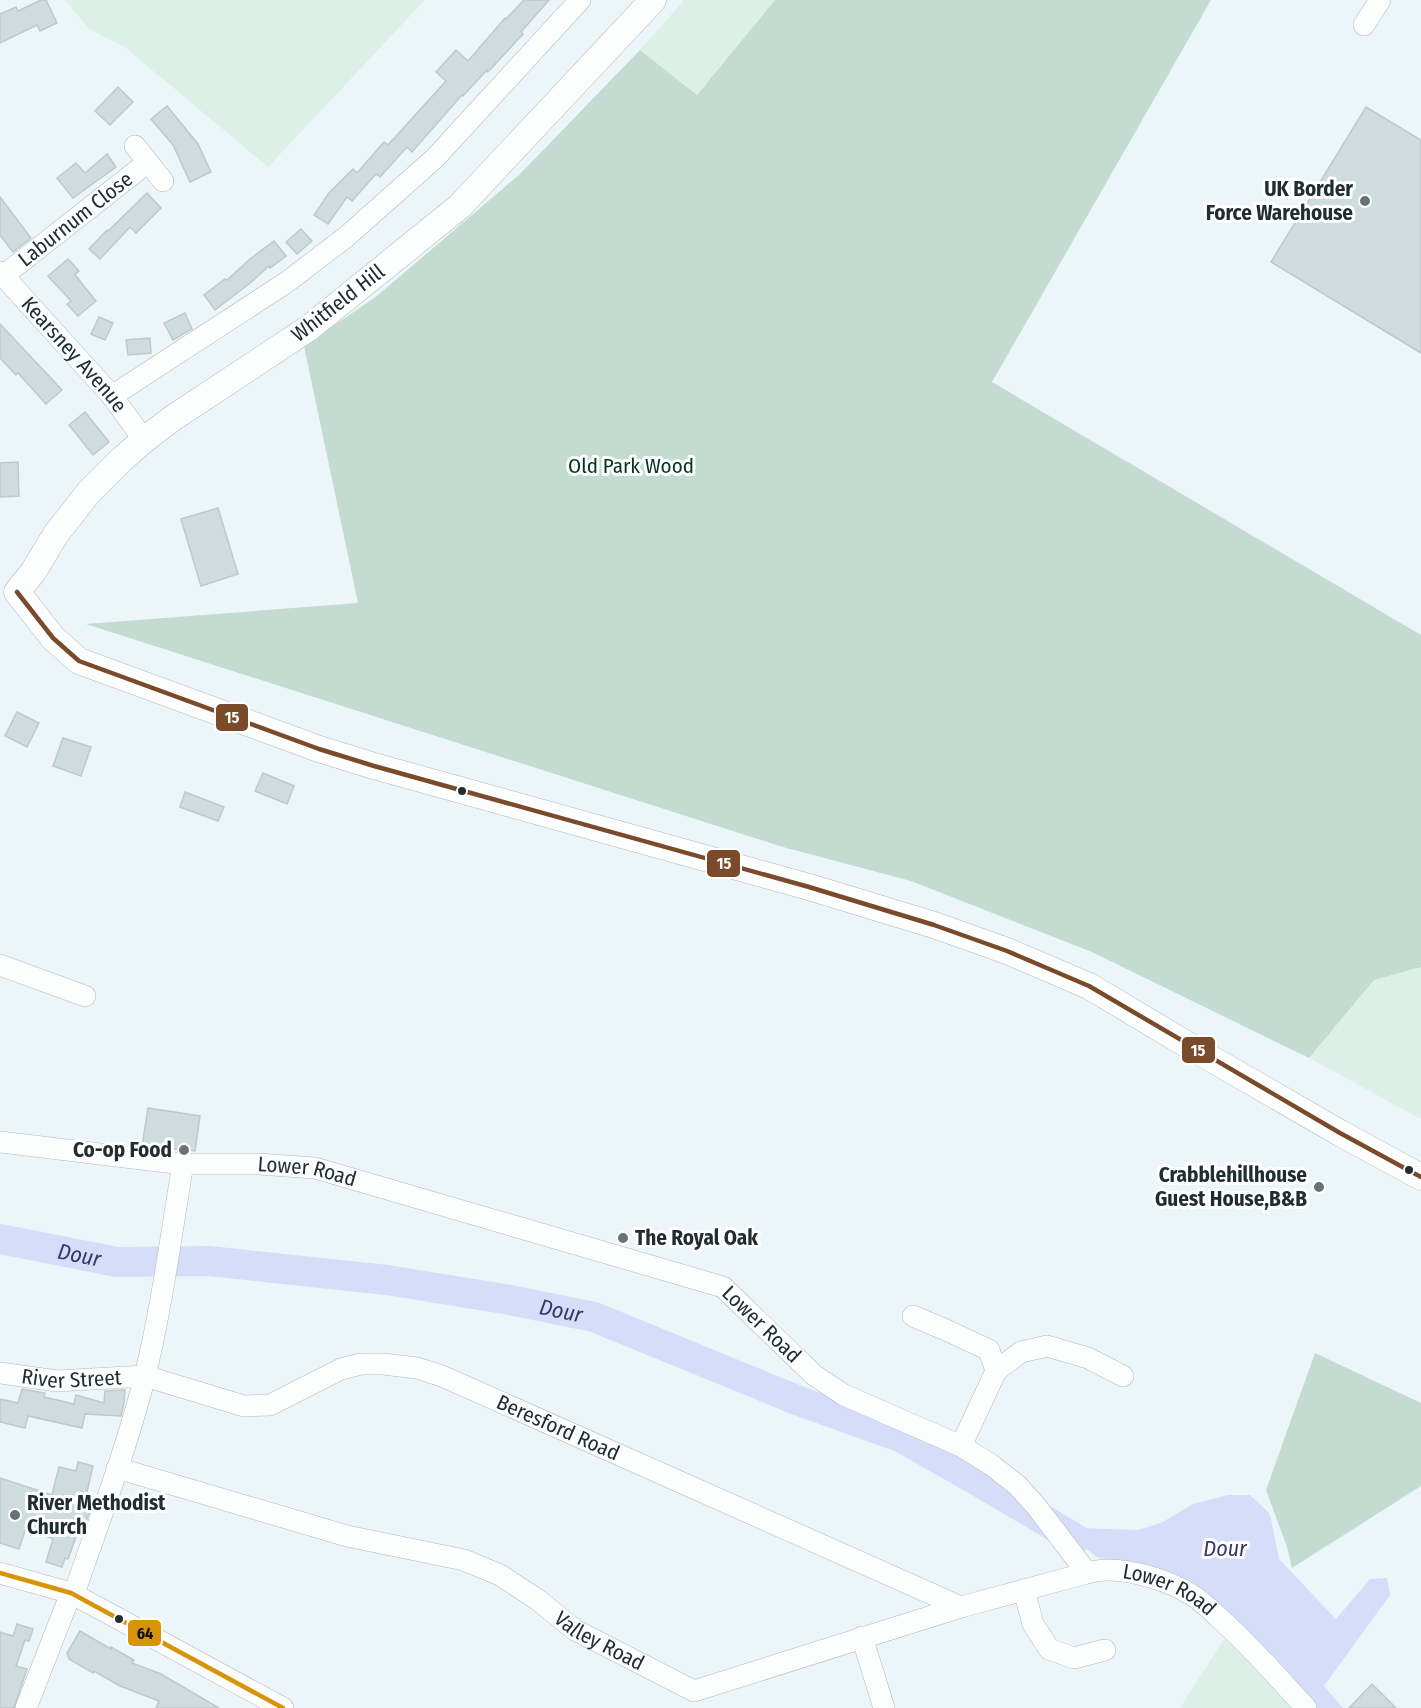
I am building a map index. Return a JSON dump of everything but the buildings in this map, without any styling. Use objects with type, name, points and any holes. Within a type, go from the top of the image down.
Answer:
[{"type":"main road","name":"Whitfield Hill","points":[[9,592],[33,572],[56,534],[89,492],[144,440],[173,418],[309,328],[460,206],[653,0]]},
{"type":"main road","points":[[9,592],[53,639],[79,661],[319,749],[809,887],[934,925],[1007,951],[1089,986],[1271,1093],[1421,1177]]},
{"type":"street","points":[[112,396],[287,282],[346,237],[435,158],[580,0]]},
{"type":"street","points":[[1364,25],[1380,0]]},
{"type":"street","name":"Laburnum Close","points":[[2,274],[141,154],[163,181]]},
{"type":"street","name":"Kearsney Avenue","points":[[2,274],[112,396],[144,440]]},
{"type":"street","points":[[0,965],[85,996]]},
{"type":"street","name":"Lower Road","points":[[0,1142],[183,1164],[258,1164],[315,1168],[723,1287],[814,1375],[836,1390],[961,1446],[990,1464],[1017,1485],[1087,1573],[1105,1570],[1131,1572],[1170,1585],[1191,1595],[1213,1612],[1255,1652],[1306,1708]]},
{"type":"street","points":[[26,1708],[71,1593],[77,1585],[117,1468],[145,1376],[160,1304],[183,1164]]},
{"type":"street","points":[[913,1316],[989,1350],[996,1371]]},
{"type":"street","points":[[961,1446],[996,1371],[1021,1352],[1047,1346],[1088,1358],[1123,1376]]},
{"type":"street","name":"Beresford Road","points":[[145,1376],[244,1406],[270,1405],[341,1369],[361,1364],[417,1368],[453,1381],[960,1607]]},
{"type":"street","name":"River Street","points":[[0,1373],[57,1381],[145,1376]]},
{"type":"street","name":"Valley Road","points":[[117,1468],[347,1536],[464,1560],[500,1575],[538,1600],[575,1630],[691,1700],[862,1637],[960,1607],[1087,1573]]},
{"type":"street","points":[[0,1573],[71,1593],[283,1708]]},
{"type":"street","points":[[1024,1590],[1033,1624],[1049,1650],[1074,1658],[1105,1650]]},
{"type":"street","points":[[862,1637],[884,1708]]},
{"type":"shaded area","points":[[65,0],[425,0],[268,167],[126,48],[89,29]]},
{"type":"shaded area","points":[[684,0],[775,0],[697,95],[640,50]]},
{"type":"shaded area","points":[[1421,967],[1421,1119],[1309,1058],[1374,980]]},
{"type":"shaded area","points":[[1224,1639],[1274,1679],[1300,1708],[1180,1708]]},
{"type":"green space","name":"Old Park Wood","points":[[775,0],[1211,0],[992,382],[1421,635],[1421,967],[1374,980],[1309,1058],[1092,952],[911,881],[783,847],[86,624],[358,603],[304,346],[377,296],[520,174],[640,50],[697,95]]},
{"type":"green space","points":[[1315,1353],[1421,1403],[1421,1486],[1292,1568],[1287,1547],[1266,1490]]},
{"type":"water","name":"Dour","points":[[1228,1495],[1250,1495],[1270,1514],[1279,1559],[1336,1619],[1370,1579],[1387,1578],[1390,1595],[1324,1686],[1343,1708],[1313,1708],[1228,1612],[1208,1595],[1095,1556],[1076,1539],[1078,1528],[1138,1530],[1161,1523],[1193,1504]]},
{"type":"waterway","name":"Dour","points":[[0,1239],[117,1262],[209,1261],[387,1280],[510,1300],[594,1317],[799,1401],[902,1438],[1076,1539]]},
{"type":"transit line","name":"15","points":[[17,592],[53,638],[79,661],[319,749],[809,887],[934,925],[1007,951],[1089,986],[1340,1133],[1421,1177]]},
{"type":"transit line","name":"64","points":[[0,1573],[71,1593],[283,1708]]},
{"type":"place","name":"UK Border Force Warehouse","points":[[1365,201]]},
{"type":"place","name":"Co-op Food","points":[[184,1150]]},
{"type":"place","name":"Crabblehillhouse Guest House,B&B","points":[[1319,1187]]},
{"type":"place","name":"The Royal Oak","points":[[623,1238]]},
{"type":"place","name":"River Methodist Church","points":[[15,1515]]}]
